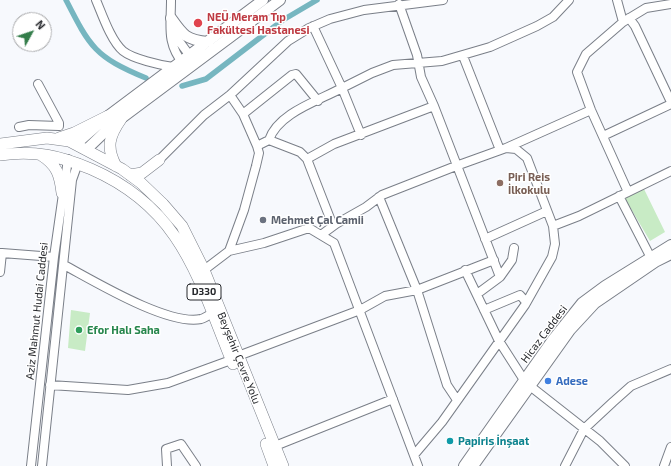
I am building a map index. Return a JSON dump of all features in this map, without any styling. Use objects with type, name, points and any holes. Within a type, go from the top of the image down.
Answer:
[{"type":"highway","points":[[56,138],[74,133],[108,116]]},
{"type":"highway","points":[[103,174],[97,169],[95,164],[99,161],[111,163],[109,141],[112,132],[120,119]]},
{"type":"highway","name":"Beyşehir Çevre Yolu","points":[[0,144],[56,138],[76,144],[111,163],[130,176],[163,204],[182,226],[204,270],[274,466]]},
{"type":"highway","points":[[38,139],[42,141],[45,148],[37,154],[49,161],[58,170],[62,194]]},
{"type":"highway","points":[[68,159],[76,144]]},
{"type":"highway","points":[[78,163],[87,149]]},
{"type":"highway","name":"Beyşehir Çevre Yolu","points":[[0,155],[16,153],[37,154],[68,159],[103,174],[138,195],[157,212],[174,232],[198,276],[212,313],[235,358],[275,446],[282,466]]},
{"type":"highway","points":[[130,176],[142,173],[159,160]]},
{"type":"highway","points":[[148,190],[147,180],[159,160]]},
{"type":"main road","points":[[87,149],[208,42],[263,0]]},
{"type":"main road","points":[[76,144],[108,116],[280,0]]},
{"type":"main road","points":[[171,18],[183,34],[189,39],[208,42]]},
{"type":"main road","name":"Hicaz Caddesi","points":[[473,466],[527,383],[554,338],[582,303],[604,286],[650,256],[671,245]]},
{"type":"main road","name":"Hicaz Caddesi","points":[[464,466],[527,383],[570,330],[595,303],[649,266],[671,254]]},
{"type":"street","points":[[96,0],[110,32],[122,50],[130,55],[185,63],[171,18],[171,0]]},
{"type":"street","points":[[159,160],[204,115],[230,94],[288,41],[313,26],[330,19],[364,10],[399,4],[444,0]]},
{"type":"street","points":[[257,146],[269,140],[272,130],[290,114],[372,73],[393,65],[442,61],[464,56],[528,32],[553,17],[569,0]]},
{"type":"street","points":[[603,136],[671,103],[635,26],[626,20],[618,0]]},
{"type":"street","points":[[399,4],[421,77],[434,106],[500,277]]},
{"type":"street","points":[[628,192],[591,110],[577,72],[586,54],[626,20],[646,8],[671,4]]},
{"type":"street","points":[[313,26],[342,88],[361,135]]},
{"type":"street","points":[[464,56],[503,149]]},
{"type":"street","points":[[243,114],[292,75],[296,74],[318,101]]},
{"type":"street","points":[[19,127],[29,125],[58,126],[59,123],[38,84]]},
{"type":"street","points":[[229,251],[244,210],[259,152],[243,114],[230,94]]},
{"type":"street","points":[[307,159],[334,144],[434,106]]},
{"type":"street","points":[[321,235],[333,226],[366,207],[379,197],[503,149],[591,110]]},
{"type":"street","points":[[269,140],[300,152],[307,159],[333,226]]},
{"type":"street","points":[[414,455],[442,422],[458,400],[526,302],[552,257],[555,244],[553,226],[527,158],[516,149],[503,149]]},
{"type":"street","name":"Aziz Mahmut Hudai Caddesi","points":[[31,466],[54,257],[68,159]]},
{"type":"street","name":"Aziz Mahmut Hudai Caddesi","points":[[42,466],[72,180],[78,163]]},
{"type":"street","points":[[553,226],[579,216],[671,171]]},
{"type":"street","points":[[619,196],[650,256]]},
{"type":"street","points":[[379,197],[417,290],[447,385],[458,400]]},
{"type":"street","points":[[485,239],[547,211]]},
{"type":"street","points":[[204,270],[229,251],[264,243],[309,228],[334,243],[418,466]]},
{"type":"street","points":[[477,294],[500,277],[512,260],[514,248]]},
{"type":"street","points":[[0,272],[1,253],[54,257]]},
{"type":"street","points":[[50,385],[128,390],[168,383],[360,310],[385,296],[417,290],[465,270],[494,260]]},
{"type":"street","points":[[64,265],[161,313],[185,319],[202,319],[212,313]]},
{"type":"street","points":[[465,270],[499,341],[527,383],[600,441],[626,466]]},
{"type":"street","points":[[484,310],[520,295],[526,302]]},
{"type":"street","points":[[565,466],[584,429],[631,386],[671,369]]},
{"type":"street","points":[[275,446],[392,399]]},
{"type":"street","points":[[167,466],[166,449],[182,444],[196,466]]},
{"type":"street","points":[[664,466],[671,447]]},
{"type":"green space","points":[[644,189],[665,232],[650,241],[624,197]]},
{"type":"green space","name":"Efor Halı Saha","points":[[71,310],[90,313],[85,351],[68,348]]},
{"type":"waterway","points":[[66,0],[81,29],[96,49],[115,64],[146,78]]},
{"type":"waterway","points":[[182,86],[206,79],[283,20],[317,0]]},
{"type":"place","name":"NEÜ Meram Tıp Fakültesi Hastanesi","points":[[198,23]]},
{"type":"place","name":"Piri Reis İlkokulu","points":[[500,183]]},
{"type":"place","name":"Mehmet Çal Camii","points":[[263,220]]},
{"type":"place","name":"Efor Halı Saha","points":[[79,330]]},
{"type":"place","name":"Adese","points":[[548,381]]},
{"type":"place","name":"Papiris İnşaat","points":[[450,441]]}]
